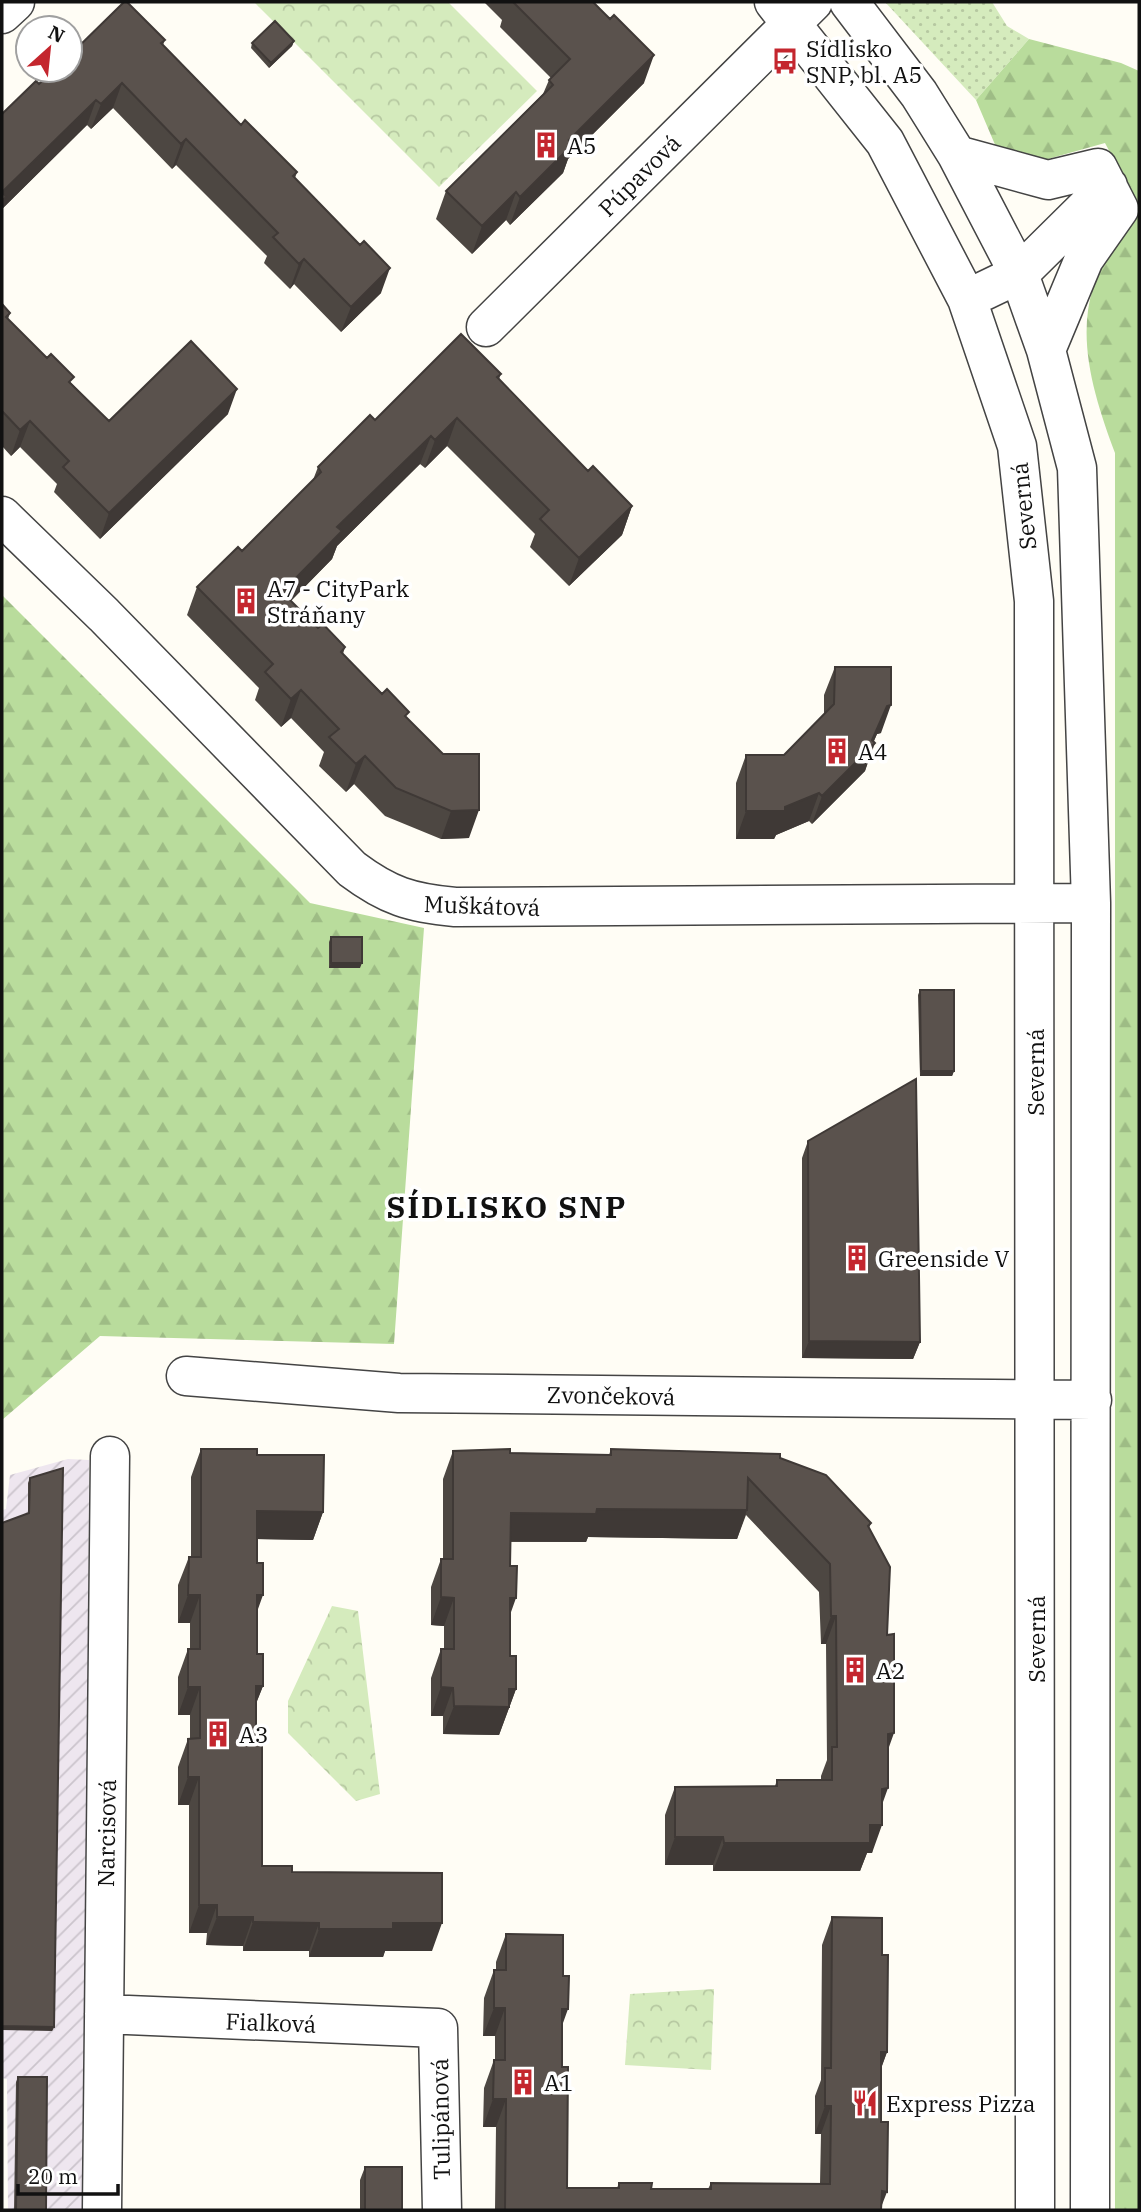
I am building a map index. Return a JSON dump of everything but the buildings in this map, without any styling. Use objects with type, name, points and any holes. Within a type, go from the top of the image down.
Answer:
[{"type":"street","points":[[2,14],[15,2]]},
{"type":"street","points":[[849,2],[912,84],[957,155],[1019,274],[1046,350],[1077,468],[1091,903],[1090,2210]]},
{"type":"street","name":"Severná","points":[[793,9],[886,142],[967,299],[1017,446],[1034,601],[1035,2210]]},
{"type":"street","name":"Púpavová","points":[[486,327],[793,9]]},
{"type":"street","points":[[957,155],[1048,180],[1098,168],[1119,209],[1084,259],[1046,350]]},
{"type":"street","points":[[967,299],[1019,274],[1108,186]]},
{"type":"street","name":"Muškátová","points":[[2,516],[104,615],[352,869],[382,891],[413,902],[455,907],[1035,901],[1091,903]]},
{"type":"street","name":"Zvončeková","points":[[186,1376],[399,1392],[1092,1400]]},
{"type":"street","name":"Narcisová","points":[[102,2210],[110,1456]]},
{"type":"street","name":"Fialková","points":[[104,2014],[438,2028]]},
{"type":"street","name":"Tulipánová","points":[[438,2028],[442,2210]]},
{"type":"shaded area","points":[[68,1459],[89,1460],[86,2210],[8,2210],[7,2079],[2,2078],[2,1510],[6,1509],[10,1475]]},
{"type":"green space","points":[[254,2],[448,2],[537,91],[439,187]]},
{"type":"green space","points":[[885,2],[992,2],[1007,26],[1029,39],[976,100]]},
{"type":"green space","points":[[1029,39],[1121,63],[1139,71],[1139,207],[1105,143],[1030,164],[999,154],[976,100]]},
{"type":"green space","points":[[1139,208],[1139,2210],[1115,2210],[1115,453],[1090,372],[1087,329],[1088,309],[1097,277],[1113,246]]},
{"type":"green space","points":[[2,595],[310,903],[424,928],[394,1344],[100,1336],[2,1420]]},
{"type":"green space","points":[[332,1606],[358,1611],[380,1794],[356,1801],[288,1733],[288,1701]]},
{"type":"green space","points":[[714,1989],[711,2070],[625,2065],[630,1994]]},
{"type":"place","name":"Sídlisko SNP, bl. A5","points":[[785,61]]},
{"type":"place","name":"A5","points":[[546,145]]},
{"type":"place","name":"A7 - CityPark Stráňany","points":[[246,601]]},
{"type":"place","name":"A4","points":[[837,751]]},
{"type":"place","name":"Greenside V","points":[[857,1258]]},
{"type":"place","name":"A2","points":[[855,1670]]},
{"type":"place","name":"A3","points":[[218,1734]]},
{"type":"place","name":"A1","points":[[523,2082]]},
{"type":"place","name":"Express Pizza","points":[[865,2103]]},
{"type":"district","name":"SÍDLISKO SNP","points":[[507,1206]]}]
